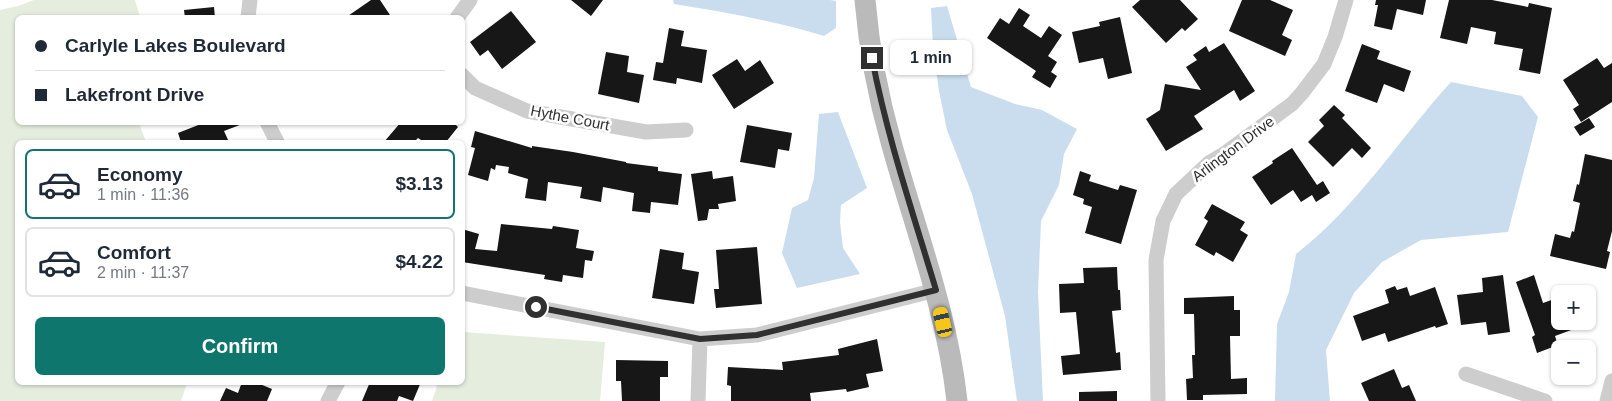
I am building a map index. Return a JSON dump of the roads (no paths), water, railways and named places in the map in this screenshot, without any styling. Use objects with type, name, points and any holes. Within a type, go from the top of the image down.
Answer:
[{"type":"street","points":[[248,15],[250,0]]},
{"type":"street","points":[[459,15],[470,0]]},
{"type":"street","points":[[865,0],[870,44],[881,106],[936,290],[947,337],[957,401]]},
{"type":"street","name":"Arlington Drive","points":[[1158,401],[1156,260],[1164,222],[1176,194],[1202,169],[1292,104],[1302,93],[1324,64],[1335,38],[1346,0]]},
{"type":"street","name":"Hythe Court","points":[[465,78],[474,88],[527,111],[646,132],[686,130]]},
{"type":"street","points":[[465,294],[700,339],[757,335],[936,290]]},
{"type":"street","points":[[698,401],[700,339]]},
{"type":"street","points":[[1466,374],[1545,401]]},
{"type":"street","points":[[1607,401],[1612,381]]},
{"type":"street","points":[[328,401],[336,385]]},
{"type":"water","points":[[673,0],[836,1],[836,28],[824,36],[750,17],[674,4]]},
{"type":"water","points":[[947,6],[971,87],[1015,104],[1042,110],[1077,129],[1064,154],[1059,185],[1041,221],[1038,292],[1043,401],[1017,401],[1005,316],[972,194],[947,130],[933,48],[931,8]]},
{"type":"water","points":[[1451,82],[1522,96],[1538,117],[1508,232],[1421,240],[1382,262],[1354,293],[1326,350],[1330,401],[1275,401],[1277,324],[1289,292],[1296,254],[1359,194]]},
{"type":"water","points":[[838,112],[867,188],[841,205],[840,222],[843,248],[860,274],[797,288],[782,253],[792,208],[808,200],[814,178],[819,114]]}]
